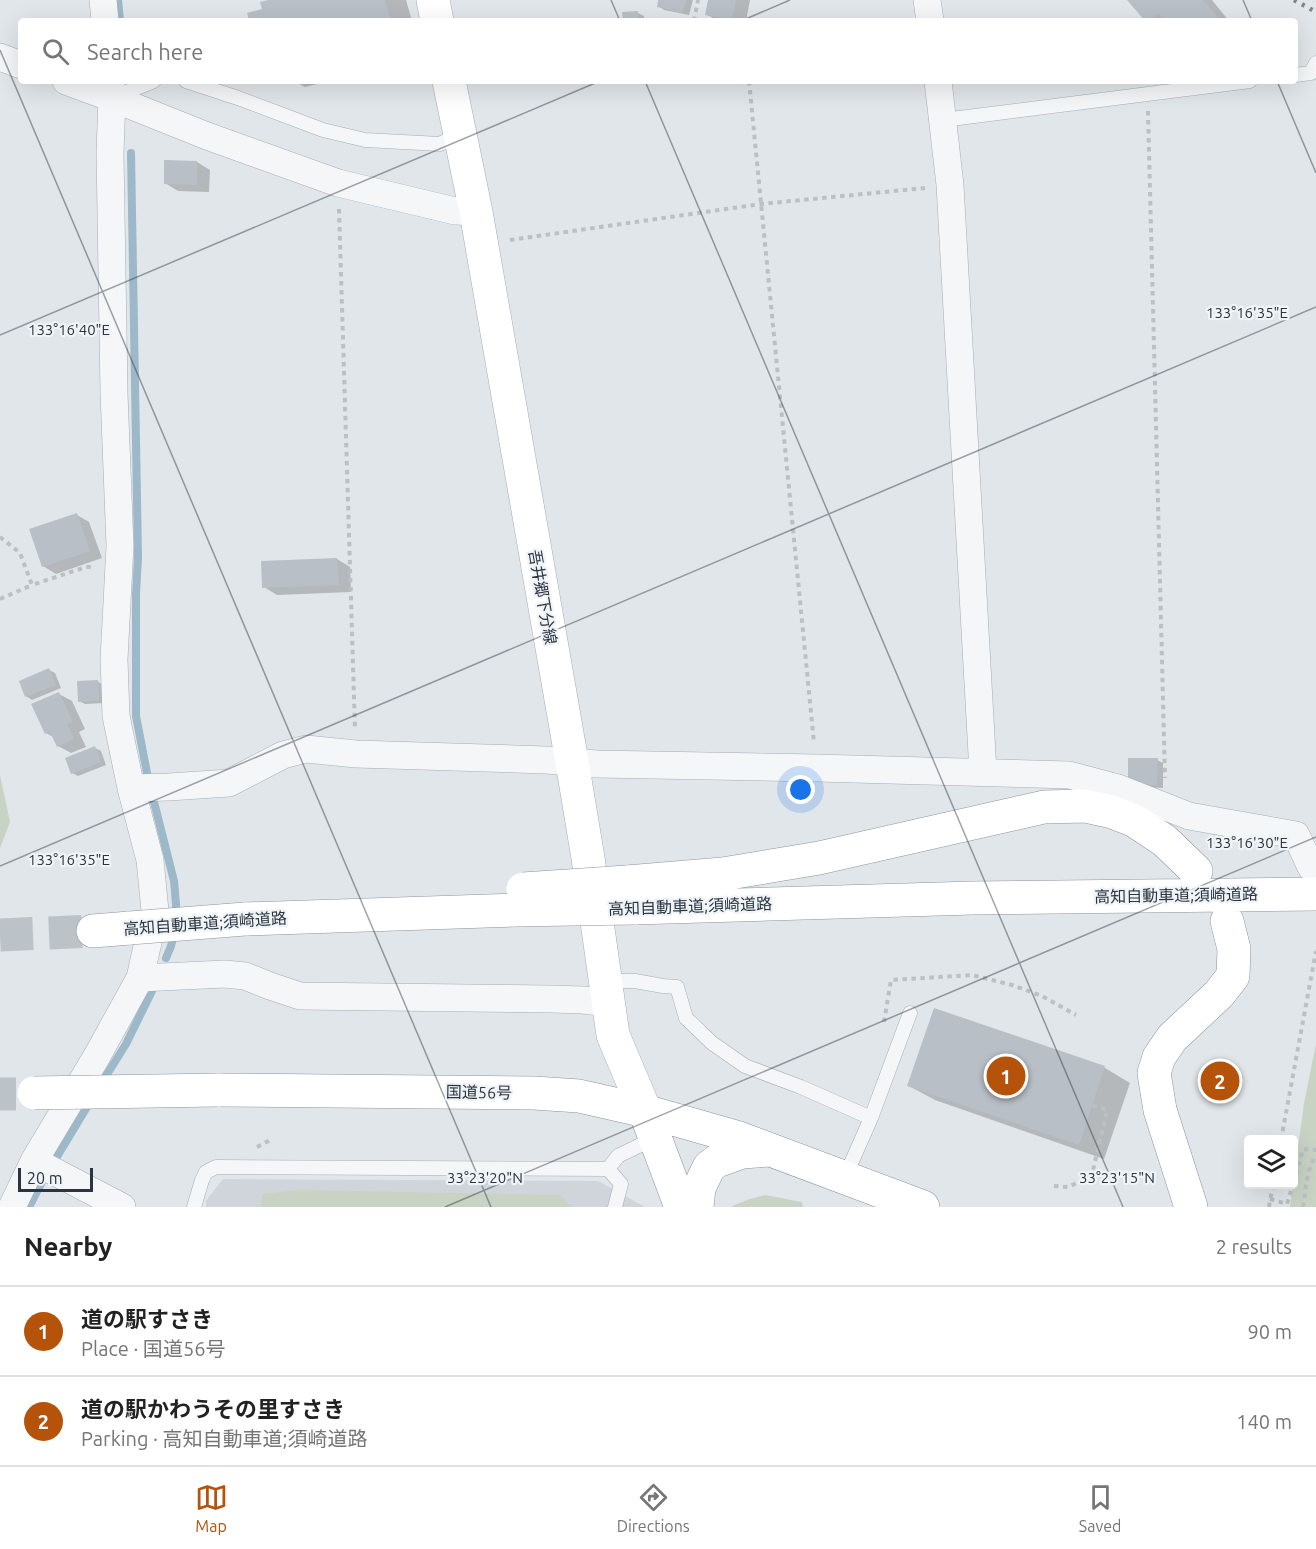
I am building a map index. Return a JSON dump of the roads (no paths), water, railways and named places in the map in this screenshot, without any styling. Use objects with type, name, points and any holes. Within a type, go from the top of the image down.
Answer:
[{"type":"main road","points":[[433,0],[436,18]]},
{"type":"main road","name":"吾井郷下分線","points":[[450,84],[476,212],[572,762],[613,1035],[681,1207]]},
{"type":"main road","points":[[631,895],[723,874],[819,858],[1044,807],[1085,806],[1112,812],[1135,821],[1165,841],[1196,871]]},
{"type":"main road","name":"高知自動車道;須崎道路","points":[[93,931],[514,900],[631,895],[985,898],[1305,885]]},
{"type":"main road","points":[[1191,1207],[1160,1110],[1154,1072],[1159,1057],[1172,1038],[1219,994],[1233,976],[1234,949],[1227,921]]},
{"type":"main road","name":"国道56号","points":[[25,1094],[217,1090],[534,1093],[579,1096],[650,1124],[736,1137],[844,1177],[903,1204]]},
{"type":"main road","points":[[697,1207],[699,1188],[709,1167],[717,1161],[742,1152],[770,1150]]},
{"type":"street","points":[[103,0],[105,18]]},
{"type":"street","points":[[927,0],[930,18]]},
{"type":"street","points":[[0,57],[18,63]]},
{"type":"street","points":[[83,84],[111,89],[207,136],[338,183],[455,210],[476,212]]},
{"type":"street","points":[[938,84],[950,185],[983,772]]},
{"type":"street","points":[[12,1207],[34,1161],[97,1056],[140,978],[155,911],[150,860],[131,788],[116,716],[114,659],[119,568],[110,153],[111,89]]},
{"type":"street","points":[[131,788],[229,783],[283,755],[306,749],[356,754],[597,764],[1069,775],[1118,788],[1189,816],[1296,835],[1305,885]]},
{"type":"street","points":[[140,978],[225,974],[245,976],[300,996],[583,1000],[607,992]]},
{"type":"street","points":[[34,1161],[122,1207]]},
{"type":"lane","points":[[1298,75],[1311,73],[1316,63]]},
{"type":"lane","points":[[111,89],[138,84]]},
{"type":"lane","points":[[195,84],[323,130],[365,140],[404,144],[440,144],[459,134]]},
{"type":"lane","points":[[943,120],[1226,84]]},
{"type":"lane","points":[[607,992],[635,981],[677,987],[686,1018],[712,1043],[745,1066],[801,1087],[871,1118]]},
{"type":"lane","points":[[844,1177],[871,1118],[910,1013]]},
{"type":"lane","points":[[608,1169],[650,1124]]},
{"type":"lane","points":[[194,1207],[206,1172],[216,1167],[608,1169],[621,1184],[615,1207]]},
{"type":"waterway","points":[[118,0],[120,18]]},
{"type":"waterway","points":[[131,153],[138,557],[136,716],[147,773]]},
{"type":"waterway","points":[[153,798],[174,881],[177,916]]},
{"type":"waterway","points":[[166,958],[174,934]]},
{"type":"waterway","points":[[101,1084],[126,1044],[152,991]]},
{"type":"waterway","points":[[55,1160],[90,1102]]},
{"type":"waterway","points":[[29,1207],[42,1182]]},
{"type":"tunnel","points":[[0,935],[93,931]]},
{"type":"tunnel","points":[[0,1094],[16,1094]]},
{"type":"railway","points":[[1294,0],[1316,12]]},
{"type":"place","name":"道の駅すさき","points":[[1006,1076]]},
{"type":"place","name":"道の駅かわうその里すさき","points":[[1220,1081]]}]
